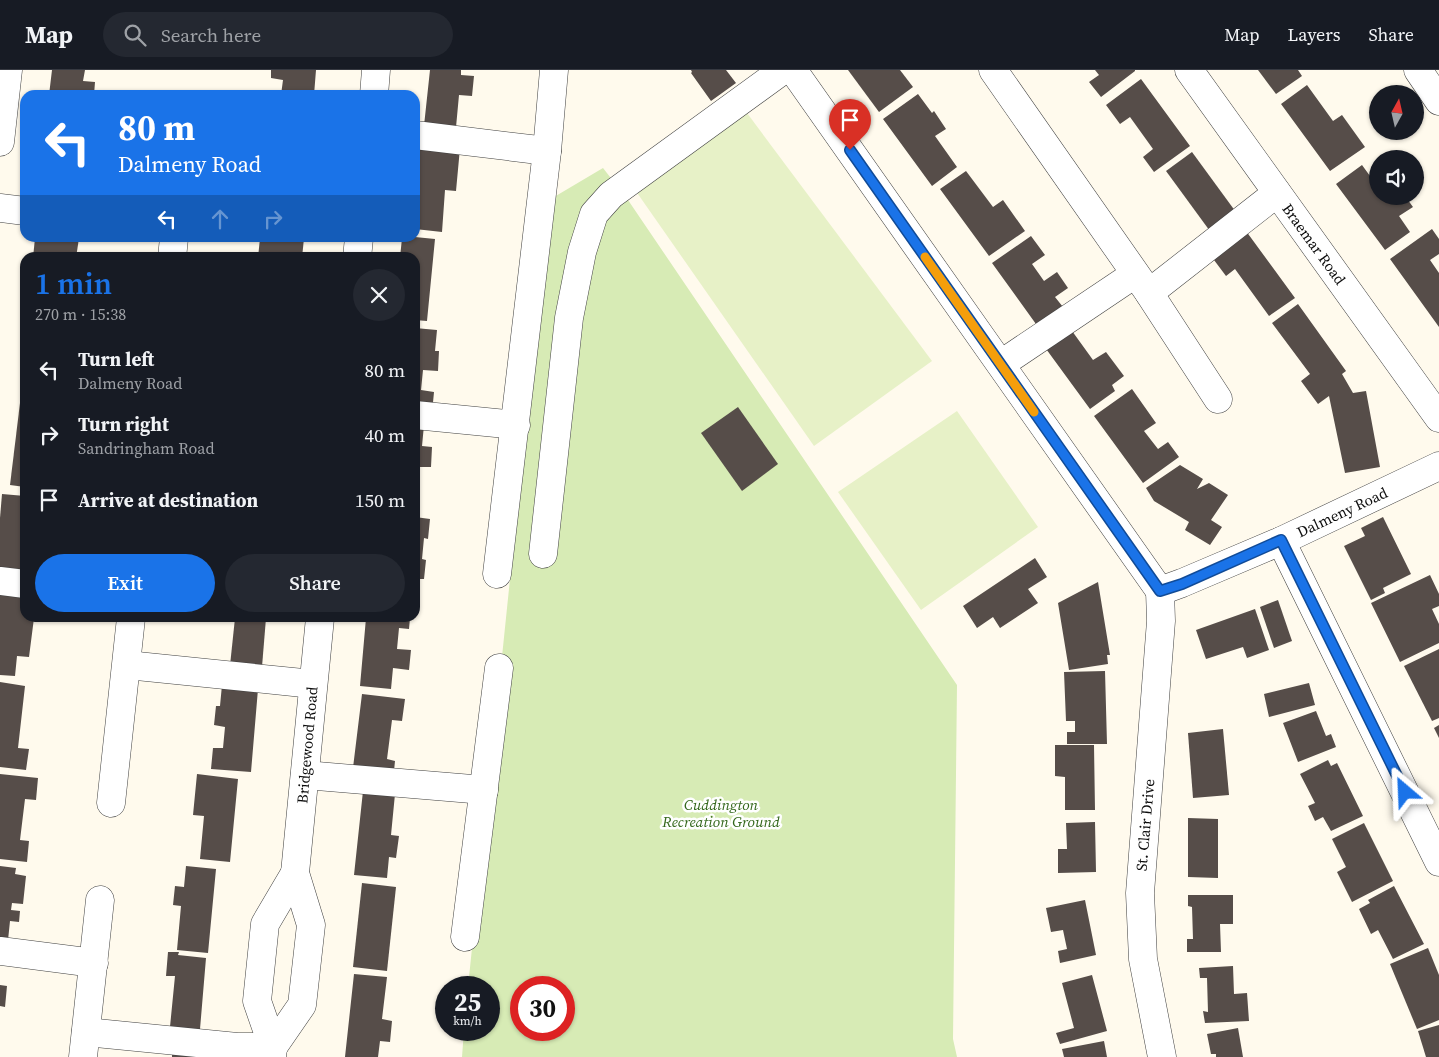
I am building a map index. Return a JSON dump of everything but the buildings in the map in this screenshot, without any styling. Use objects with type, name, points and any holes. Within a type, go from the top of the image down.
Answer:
[{"type":"street","points":[[0,142],[8,70]]},
{"type":"street","points":[[374,90],[376,70]]},
{"type":"street","points":[[497,574],[516,425],[547,150],[554,70]]},
{"type":"street","points":[[543,554],[569,318],[582,252],[594,214],[611,194],[784,70]]},
{"type":"street","points":[[793,70],[1160,591]]},
{"type":"street","points":[[993,70],[1142,283],[1218,399]]},
{"type":"street","name":"Braemar Road","points":[[1188,70],[1439,418]]},
{"type":"street","points":[[1418,70],[1439,101]]},
{"type":"street","points":[[420,136],[547,150]]},
{"type":"street","points":[[1001,364],[1142,283],[1277,193]]},
{"type":"street","points":[[0,208],[20,210]]},
{"type":"street","points":[[420,415],[516,425]]},
{"type":"street","name":"Dalmeny Road","points":[[1160,591],[1182,584],[1281,540],[1439,466]]},
{"type":"street","points":[[1281,540],[1439,862]]},
{"type":"street","points":[[0,581],[20,583]]},
{"type":"street","name":"St. Clair Drive","points":[[1160,591],[1162,621],[1140,893],[1144,959],[1162,1057]]},
{"type":"street","points":[[111,803],[131,622]]},
{"type":"street","name":"Bridgewood Road","points":[[272,1052],[302,1005],[310,924],[295,873],[320,622]]},
{"type":"street","points":[[127,665],[313,684]]},
{"type":"street","points":[[465,938],[500,668]]},
{"type":"street","points":[[305,775],[484,790]]},
{"type":"street","name":"Bridgewood Road","points":[[272,1052],[257,1001],[265,924],[295,873]]},
{"type":"street","points":[[100,900],[84,1044],[237,1046],[272,1052]]},
{"type":"street","points":[[0,951],[94,963]]},
{"type":"green space","points":[[744,109],[932,361],[814,446],[633,187]]},
{"type":"green space","name":"Cuddington Recreation Ground","points":[[603,168],[628,200],[957,685],[953,1039],[957,1057],[462,1057],[463,1041],[500,1041],[500,976],[469,976],[549,200]]},
{"type":"green space","points":[[957,411],[1038,527],[921,610],[838,492]]},
{"type":"slow traffic","points":[[925,257],[1034,412]]},
{"type":"route","points":[[850,150],[1160,591],[1182,584],[1281,540],[1405,792]]}]
